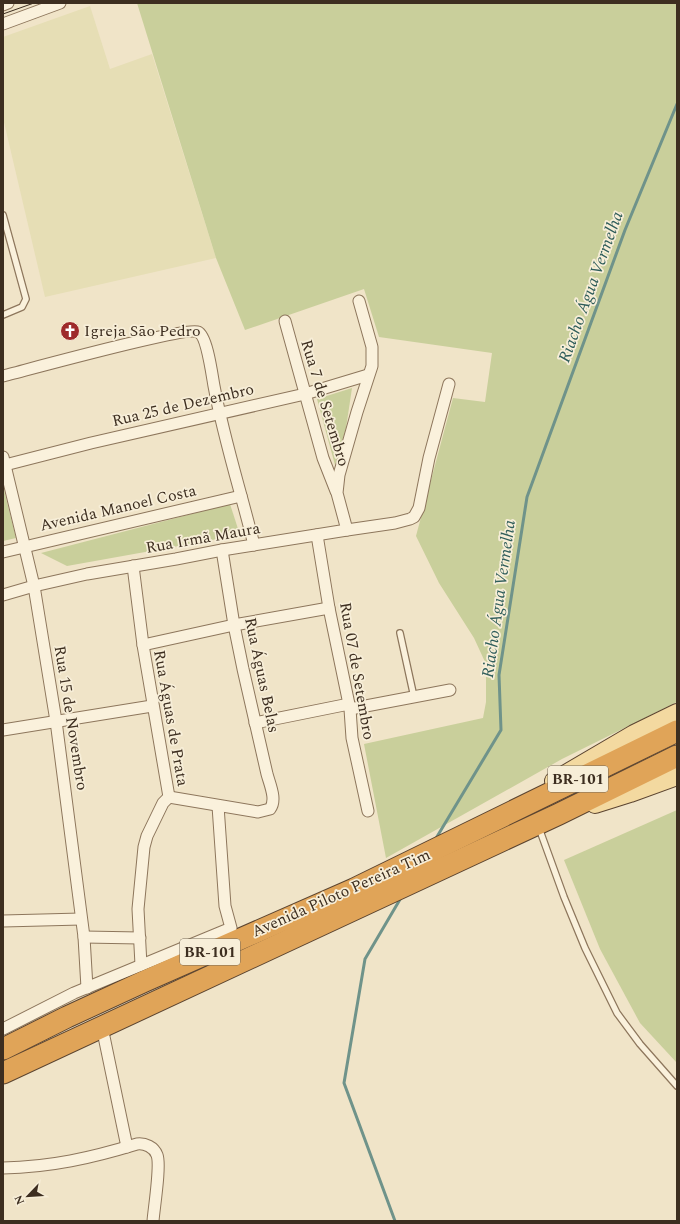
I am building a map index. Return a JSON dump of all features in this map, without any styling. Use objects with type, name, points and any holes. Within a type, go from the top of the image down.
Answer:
[{"type":"highway","name":"Avenida Piloto Pereira Tim","points":[[3,1048],[67,1017],[354,889],[677,731]]},
{"type":"highway","name":"Avenida Piloto Pereira Tim","points":[[3,1073],[559,814],[677,756]]},
{"type":"main road","points":[[479,827],[634,734],[677,713]]},
{"type":"main road","points":[[559,814],[630,793],[677,776]]},
{"type":"street","points":[[3,5],[8,3]]},
{"type":"street","points":[[3,24],[60,3]]},
{"type":"street","points":[[337,493],[339,475],[368,375],[372,366],[372,348],[360,301]]},
{"type":"street","name":"Rua 7 de Setembro","points":[[285,321],[323,458],[337,493],[347,530]]},
{"type":"street","points":[[3,376],[73,357],[171,334],[192,331],[199,332],[202,335],[208,354],[219,414],[254,545]]},
{"type":"street","name":"Rua 25 de Dezembro","points":[[4,461],[91,443],[305,394],[368,375]]},
{"type":"street","name":"Rua Irmã Maura","points":[[3,595],[34,586],[87,574],[222,550],[395,523],[410,519],[417,514],[419,508],[429,458],[449,384]]},
{"type":"street","name":"Rua 15 de Novembro","points":[[4,461],[34,586],[56,721],[84,937],[87,988]]},
{"type":"street","name":"Avenida Manoel Costa","points":[[3,552],[241,496]]},
{"type":"street","name":"Rua 07 de Setembro","points":[[317,535],[329,608],[349,707],[352,738],[368,811]]},
{"type":"street","name":"Rua Águas Belas","points":[[218,806],[258,812],[270,809],[274,803],[234,625],[222,550]]},
{"type":"street","name":"Rua Águas de Prata","points":[[133,566],[142,645],[168,797],[163,803],[147,836],[144,847],[138,909],[141,965]]},
{"type":"street","points":[[142,645],[234,625],[329,608]]},
{"type":"street","points":[[255,723],[450,690]]},
{"type":"street","points":[[3,730],[152,706]]},
{"type":"street","points":[[3,1028],[87,988],[231,928],[225,906],[218,806],[168,797]]},
{"type":"street","points":[[3,921],[81,919]]},
{"type":"street","points":[[84,937],[140,938]]},
{"type":"street","points":[[102,1027],[122,1149]]},
{"type":"street","points":[[3,1168],[46,1166],[89,1158],[143,1144],[152,1148],[158,1156],[153,1221]]},
{"type":"lane","points":[[3,215],[4,225],[26,299],[22,307],[3,315]]},
{"type":"lane","points":[[400,633],[414,697]]},
{"type":"lane","points":[[537,824],[585,948],[617,1013],[640,1044],[677,1086]]},
{"type":"shaded area","points":[[90,6],[110,69],[152,54],[216,258],[45,297],[3,118],[3,37]]},
{"type":"green space","points":[[137,3],[677,3],[677,702],[562,759],[386,858],[364,744],[483,718],[486,702],[486,664],[474,638],[439,583],[416,536],[453,398],[485,402],[492,353],[379,337],[364,289],[245,330],[216,258]]},
{"type":"green space","points":[[352,388],[346,428],[335,465],[317,399]]},
{"type":"green space","points":[[3,486],[16,538],[3,541]]},
{"type":"green space","points":[[230,504],[240,535],[67,566],[41,553]]},
{"type":"green space","points":[[677,810],[677,1063],[640,1023],[600,949],[564,860]]},
{"type":"waterway","name":"Riacho Água Vermelha","points":[[435,840],[501,730],[499,675],[527,497],[625,230],[677,104]]},
{"type":"waterway","name":"Riacho Água Vermelha","points":[[395,1221],[344,1083],[365,959],[402,896]]},
{"type":"tram line","points":[[3,14],[34,3]]},
{"type":"place","name":"Igreja São Pedro","points":[[70,331]]}]
